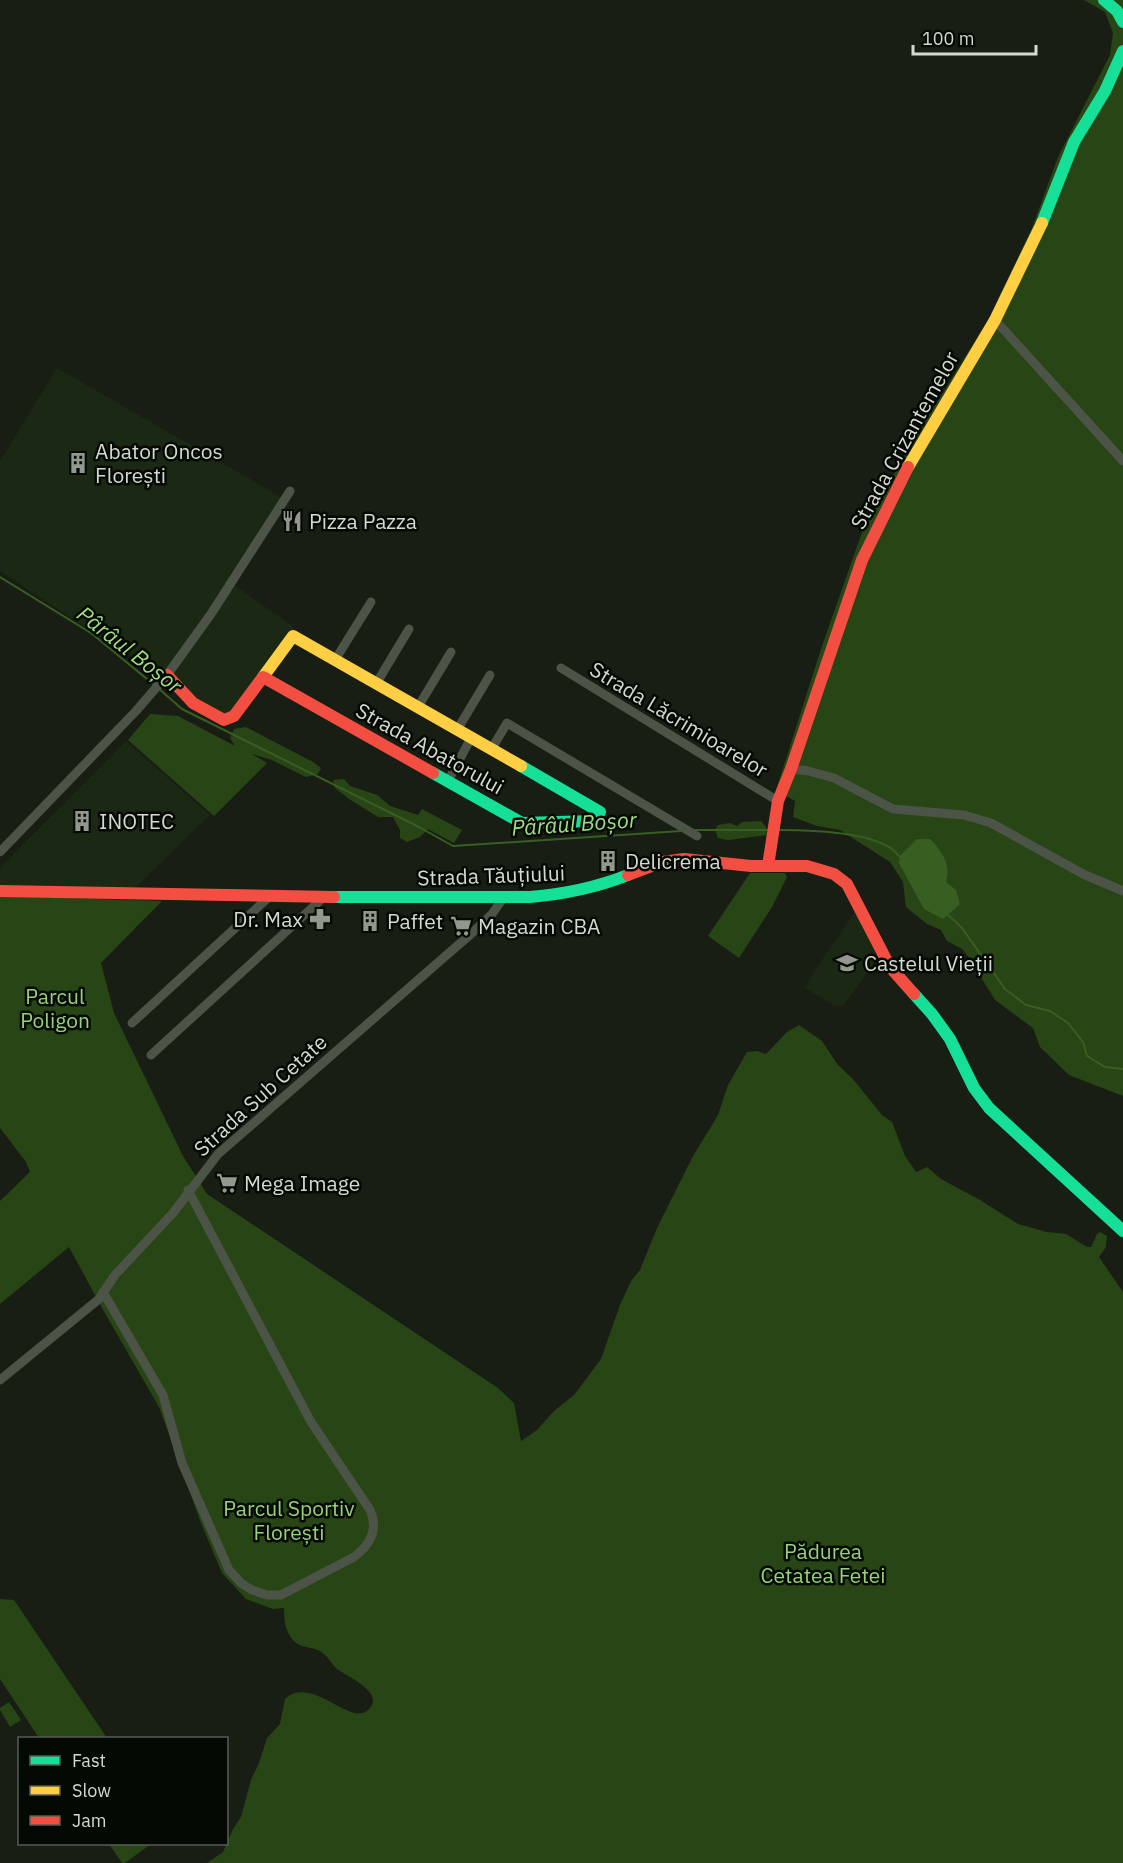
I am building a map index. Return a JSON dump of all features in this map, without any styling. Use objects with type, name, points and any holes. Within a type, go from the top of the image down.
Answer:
[{"type":"street","points":[[1104,0],[1118,11],[1123,22]]},
{"type":"street","name":"Strada Crizantemelor","points":[[766,863],[778,801],[862,560],[917,449],[995,320],[1043,220],[1074,142],[1106,91],[1123,51]]},
{"type":"street","points":[[995,320],[1123,461]]},
{"type":"street","points":[[0,852],[150,696],[222,597],[290,490]]},
{"type":"street","points":[[335,660],[371,602]]},
{"type":"street","points":[[376,684],[409,629]]},
{"type":"street","name":"Strada Abatorului","points":[[164,678],[193,703],[224,720],[234,716],[293,636],[600,812],[593,821],[522,823],[263,677]]},
{"type":"street","points":[[418,708],[451,652]]},
{"type":"street","name":"Strada Lăcrimioarelor","points":[[561,669],[778,801]]},
{"type":"street","points":[[457,730],[490,675]]},
{"type":"street","name":"Strada Abatorului","points":[[491,750],[507,723],[697,836]]},
{"type":"street","points":[[448,781],[471,738]]},
{"type":"street","points":[[791,769],[834,778],[894,809],[963,815],[991,823],[1083,874],[1123,891]]},
{"type":"street","name":"Strada Tăuțiului","points":[[0,891],[504,897],[579,892],[675,860],[766,863],[826,870],[842,879],[851,892],[890,967],[932,1014],[950,1039],[974,1088],[990,1108],[1123,1231]]},
{"type":"street","points":[[132,1023],[270,896]]},
{"type":"street","points":[[150,1055],[325,896]]},
{"type":"street","name":"Strada Sub Cetate","points":[[0,1380],[99,1299],[123,1266],[173,1213],[188,1190],[218,1154],[472,933],[492,914],[504,897]]},
{"type":"street","points":[[103,1292],[163,1395],[182,1463],[218,1549],[233,1576],[252,1590],[267,1595],[281,1595],[365,1549],[374,1532],[373,1516],[311,1422],[188,1190]]},
{"type":"shaded area","points":[[57,368],[290,502],[234,585],[294,627],[230,715],[225,717],[161,673],[97,635],[0,571],[0,461]]},
{"type":"shaded area","points":[[126,741],[210,815],[134,889],[0,885],[0,868]]},
{"type":"shaded area","points":[[917,839],[930,839],[938,848],[948,870],[946,882],[956,890],[960,904],[943,919],[924,909],[899,863],[900,856]]},
{"type":"shaded area","name":"Castelul Vieții","points":[[855,912],[880,955],[843,1006],[835,1006],[805,988]]},
{"type":"green space","points":[[1084,0],[1123,0],[1123,1096],[1069,1075],[1040,1047],[1033,1028],[995,1000],[976,966],[962,949],[947,941],[941,930],[927,924],[906,907],[903,882],[890,862],[840,830],[817,826],[793,817],[795,801],[776,790],[822,646],[861,535],[908,449],[988,320],[1032,228],[1058,157],[1110,55],[1113,33],[1105,12]]},
{"type":"green space","points":[[150,714],[178,716],[235,746],[230,738],[234,729],[246,727],[321,768],[318,774],[306,777],[272,760],[252,754],[267,763],[214,816],[128,740]]},
{"type":"green space","points":[[344,779],[350,786],[377,795],[390,806],[418,815],[422,809],[462,830],[454,843],[428,829],[420,837],[407,842],[400,838],[400,830],[393,817],[378,817],[335,788],[333,780]]},
{"type":"green space","points":[[761,821],[766,827],[767,835],[728,840],[718,838],[715,830],[718,825],[730,823],[737,826],[742,822]]},
{"type":"green space","points":[[750,873],[785,873],[787,877],[772,907],[739,958],[708,936]]},
{"type":"green space","name":"Pădurea Cetatea Fetei","points":[[0,896],[162,901],[101,963],[114,1013],[183,1156],[207,1194],[498,1388],[514,1403],[521,1441],[537,1430],[554,1411],[574,1395],[601,1359],[631,1281],[640,1270],[657,1228],[692,1158],[718,1115],[728,1085],[747,1052],[757,1051],[766,1054],[787,1032],[799,1025],[822,1041],[838,1065],[853,1079],[882,1115],[892,1122],[905,1156],[916,1172],[927,1167],[941,1179],[1018,1224],[1047,1232],[1066,1234],[1087,1247],[1091,1247],[1100,1232],[1107,1236],[1106,1247],[1099,1257],[1123,1292],[1123,1863],[207,1863],[223,1852],[228,1845],[233,1829],[241,1817],[251,1780],[267,1738],[280,1724],[285,1699],[296,1693],[307,1693],[319,1696],[352,1712],[361,1713],[369,1709],[373,1703],[372,1697],[362,1685],[336,1668],[322,1653],[295,1642],[287,1630],[284,1608],[273,1609],[246,1599],[222,1573],[201,1523],[159,1407],[69,1247],[0,1304],[0,1201],[30,1172],[26,1162],[0,1128]]},
{"type":"green space","points":[[0,1599],[14,1600],[106,1737],[38,1737],[0,1679]]},
{"type":"green space","points":[[9,1702],[21,1720],[10,1727],[0,1710]]},
{"type":"green space","points":[[110,1845],[150,1845],[125,1863],[122,1863]]},
{"type":"waterway","name":"Pârâul Boșor","points":[[0,577],[91,633],[153,684]]},
{"type":"waterway","name":"Pârâul Boșor","points":[[158,688],[182,709],[453,846],[681,831]]},
{"type":"waterway","name":"Pârâul Boșor","points":[[693,830],[768,830]]},
{"type":"waterway","name":"Pârâul Boșor","points":[[777,830],[804,830],[868,838],[892,849],[902,859]]},
{"type":"waterway","name":"Pârâul Boșor","points":[[945,912],[962,928],[1005,989],[1026,1005],[1050,1011],[1068,1023],[1083,1042],[1087,1056],[1105,1067],[1123,1069]]},
{"type":"traffic: fast","points":[[1104,0],[1117,11],[1123,22]]},
{"type":"traffic: fast","points":[[1042,223],[1074,142],[1105,91],[1123,51]]},
{"type":"traffic: fast","points":[[433,773],[522,823],[593,821],[600,812],[521,766]]},
{"type":"traffic: fast","points":[[334,897],[530,897],[580,890],[628,875]]},
{"type":"traffic: fast","points":[[914,994],[950,1039],[974,1088],[989,1108],[1123,1231]]},
{"type":"traffic: slow","points":[[908,467],[995,320],[1042,223]]},
{"type":"traffic: slow","points":[[263,677],[293,636],[521,766]]},
{"type":"traffic: jam","points":[[768,866],[778,801],[862,560],[908,467]]},
{"type":"traffic: jam","points":[[167,675],[193,703],[224,720],[234,716],[263,677],[433,773]]},
{"type":"traffic: jam","points":[[628,875],[663,862],[684,859],[751,866],[807,866],[834,874],[847,884],[890,967],[914,994]]},
{"type":"traffic: jam","points":[[0,891],[334,897]]},
{"type":"place","name":"Abator Oncos Florești","points":[[78,463]]},
{"type":"place","name":"Pizza Pazza","points":[[292,521]]},
{"type":"place","name":"INOTEC","points":[[82,821]]},
{"type":"place","name":"Delicrema","points":[[608,861]]},
{"type":"place","name":"Dr. Max","points":[[320,919]]},
{"type":"place","name":"Paffet","points":[[370,921]]},
{"type":"place","name":"Magazin CBA","points":[[461,926]]},
{"type":"place","name":"Castelul Vieții","points":[[847,963]]},
{"type":"place","name":"Mega Image","points":[[227,1183]]},
{"type":"park label","name":"Parcul Poligon","points":[[55,1008]]},
{"type":"park label","name":"Parcul Sportiv Florești","points":[[289,1520]]}]
